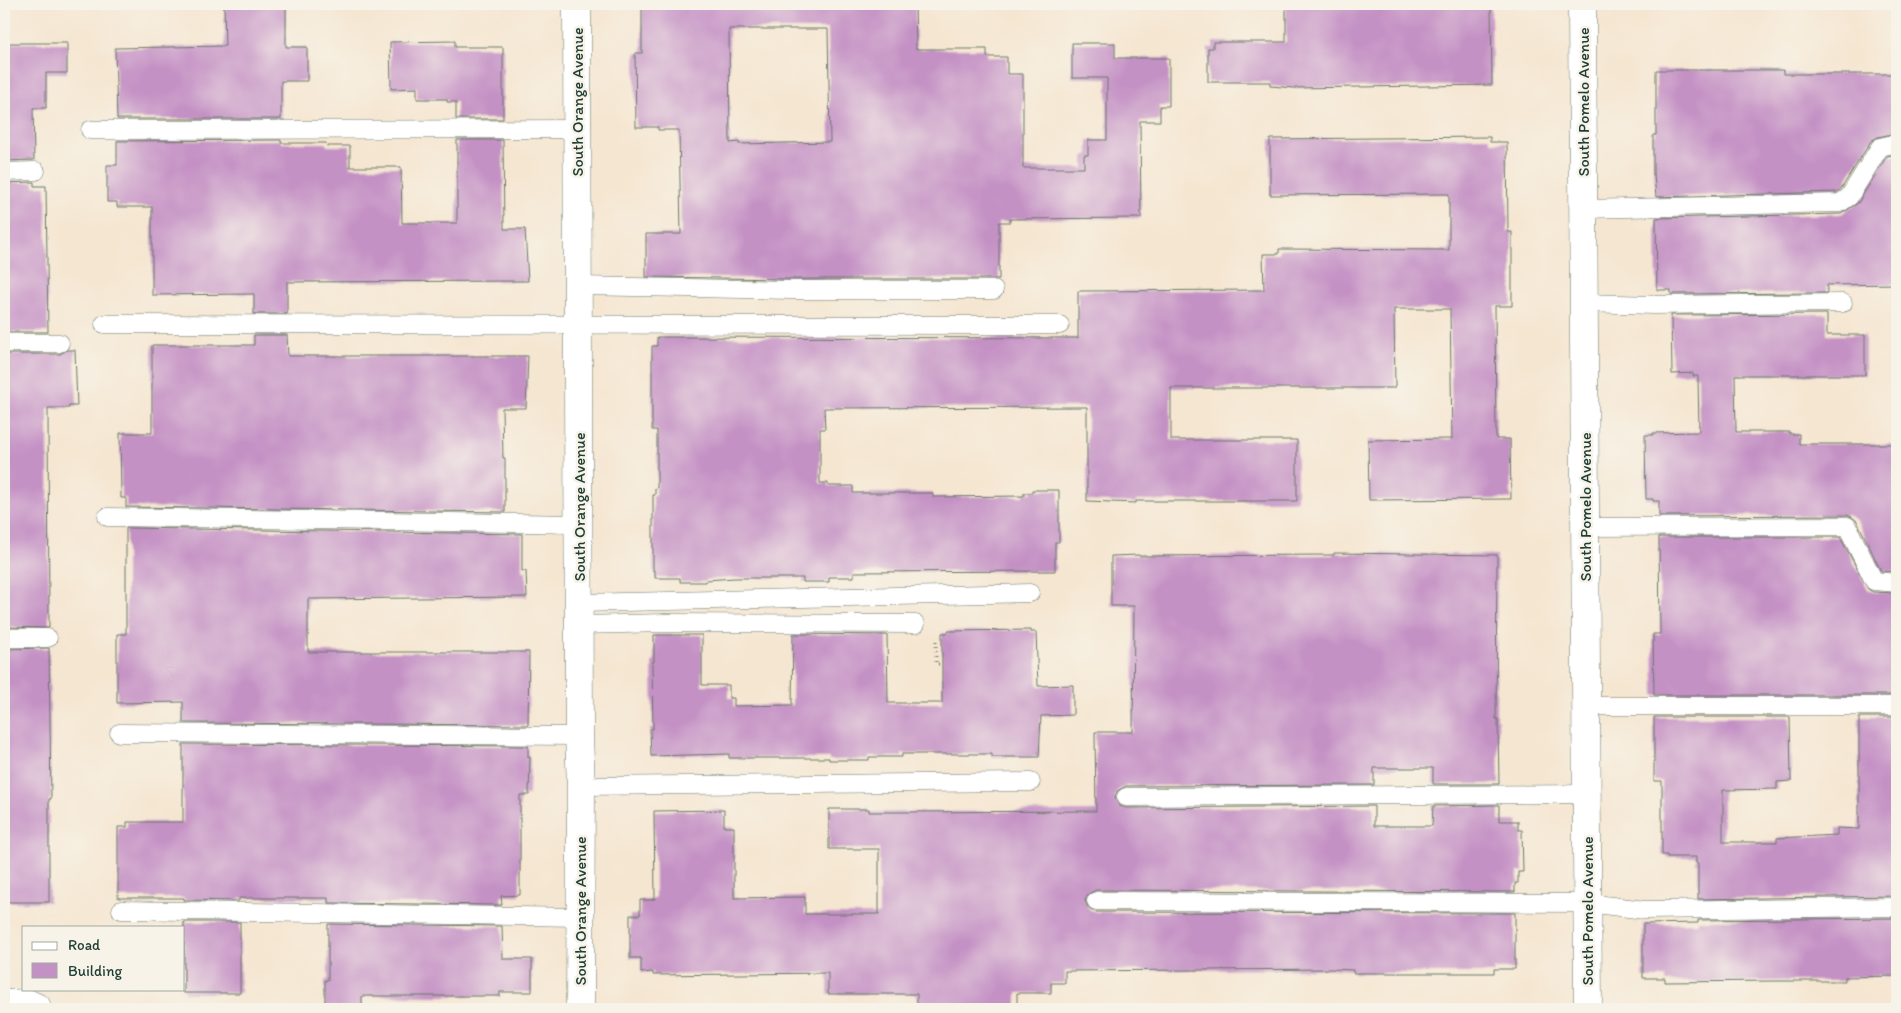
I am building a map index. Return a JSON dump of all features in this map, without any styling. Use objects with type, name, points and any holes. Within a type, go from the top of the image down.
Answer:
[{"type":"street","name":"South Orange Avenue","points":[[577,4],[579,736],[582,786],[580,1009]]},
{"type":"street","name":"South Pomelo Avenue","points":[[1582,4],[1588,1009]]},
{"type":"lane","points":[[90,130],[577,129]]},
{"type":"lane","points":[[1584,210],[1840,203],[1849,197],[1880,147],[1897,143]]},
{"type":"lane","points":[[4,172],[36,171]]},
{"type":"lane","points":[[578,286],[791,290],[994,290]]},
{"type":"lane","points":[[1584,303],[1654,305],[1843,303]]},
{"type":"lane","points":[[104,324],[1060,325]]},
{"type":"lane","points":[[4,343],[60,343]]},
{"type":"lane","points":[[107,517],[579,524]]},
{"type":"lane","points":[[1585,528],[1847,526],[1874,581],[1897,583]]},
{"type":"lane","points":[[579,614],[1030,593]]},
{"type":"lane","points":[[579,614],[665,623],[916,624]]},
{"type":"lane","points":[[4,638],[48,638]]},
{"type":"lane","points":[[1586,706],[1897,706]]},
{"type":"lane","points":[[119,733],[579,736]]},
{"type":"lane","points":[[582,786],[1031,782]]},
{"type":"lane","points":[[1126,797],[1586,794]]},
{"type":"lane","points":[[1096,901],[1587,902],[1645,910],[1897,907]]},
{"type":"lane","points":[[121,910],[580,918]]},
{"type":"lane","points":[[4,999],[28,998],[42,1004],[42,1009]]},
{"type":"building","points":[[224,4],[286,4],[286,47],[307,47],[307,81],[281,81],[281,119],[117,119],[115,48],[225,46]]},
{"type":"building","points":[[642,4],[915,4],[916,49],[987,49],[987,57],[1007,57],[1007,74],[1023,74],[1023,168],[1084,168],[1084,155],[1088,155],[1088,140],[1107,140],[1107,78],[1072,78],[1072,43],[1115,43],[1115,58],[1169,58],[1169,106],[1160,106],[1160,121],[1140,121],[1141,218],[1010,219],[1010,222],[999,222],[999,279],[646,277],[646,234],[681,234],[679,130],[658,130],[658,127],[636,127],[635,53],[642,53]],"holes":[[[729,29],[828,29],[830,142],[730,143]]]},
{"type":"building","points":[[1286,4],[1491,4],[1492,85],[1294,88],[1270,86],[1270,82],[1208,82],[1208,48],[1213,48],[1213,42],[1286,42]]},
{"type":"building","points":[[455,41],[455,47],[503,47],[503,119],[456,119],[456,102],[447,102],[447,99],[417,99],[417,88],[391,89],[390,42]]},
{"type":"building","points":[[4,43],[67,43],[67,73],[46,73],[46,108],[33,108],[34,160],[4,161]]},
{"type":"building","points":[[1656,70],[1783,70],[1783,74],[1897,74],[1897,133],[1878,137],[1871,141],[1841,189],[1837,192],[1656,197],[1653,175],[1653,135],[1656,135]]},
{"type":"building","points":[[1490,137],[1490,142],[1507,142],[1508,232],[1512,232],[1512,306],[1495,306],[1496,439],[1510,439],[1511,499],[1369,500],[1368,440],[1452,439],[1450,309],[1394,309],[1395,388],[1171,388],[1171,440],[1297,440],[1297,501],[1136,501],[1136,503],[1087,501],[1087,407],[824,408],[825,429],[820,429],[820,483],[828,483],[828,486],[853,486],[853,493],[933,493],[933,497],[1024,496],[1024,493],[1032,493],[1032,490],[1059,490],[1059,542],[1055,542],[1055,571],[854,572],[854,577],[829,577],[829,582],[803,582],[803,578],[734,578],[706,580],[706,582],[680,582],[680,578],[655,578],[655,571],[653,571],[653,495],[655,495],[655,488],[657,488],[657,430],[652,430],[652,346],[657,346],[657,337],[1078,338],[1078,291],[1264,290],[1263,254],[1279,254],[1279,249],[1449,250],[1449,194],[1270,195],[1270,139]]},
{"type":"building","points":[[281,140],[281,143],[326,143],[327,146],[350,146],[350,167],[401,167],[402,223],[457,223],[457,140],[503,140],[504,229],[525,229],[528,281],[287,282],[287,314],[254,314],[254,294],[152,295],[152,207],[117,207],[117,202],[107,202],[107,165],[117,165],[117,141]]},
{"type":"building","points":[[1897,154],[1897,284],[1827,285],[1827,293],[1671,294],[1671,290],[1657,290],[1656,218],[1841,214],[1858,203],[1887,156]]},
{"type":"building","points":[[34,182],[34,186],[46,186],[48,332],[5,332],[4,183]]},
{"type":"building","points":[[1827,314],[1827,335],[1865,335],[1865,375],[1735,375],[1736,432],[1790,432],[1790,434],[1799,434],[1799,444],[1897,444],[1897,572],[1881,571],[1857,521],[1847,515],[1659,516],[1659,501],[1646,499],[1645,435],[1653,435],[1653,433],[1699,432],[1698,376],[1693,376],[1693,373],[1672,374],[1671,315]]},
{"type":"building","points":[[254,335],[287,335],[288,356],[528,356],[526,408],[502,408],[503,458],[505,458],[505,512],[126,507],[126,498],[121,498],[120,433],[152,433],[152,345],[254,345]]},
{"type":"building","points":[[67,350],[75,350],[77,406],[48,408],[49,628],[4,627],[4,354],[60,354]]},
{"type":"building","points":[[126,528],[522,534],[522,571],[526,571],[527,597],[308,599],[308,652],[529,652],[528,725],[183,723],[183,702],[117,703],[117,634],[126,634]]},
{"type":"building","points":[[1659,537],[1840,537],[1868,589],[1873,592],[1897,593],[1897,695],[1654,695],[1653,634],[1660,634]]},
{"type":"building","points":[[1334,553],[1497,555],[1496,719],[1498,719],[1499,784],[1433,784],[1433,768],[1374,768],[1374,785],[1126,786],[1117,791],[1115,797],[1117,802],[1120,806],[1126,808],[1374,806],[1374,826],[1432,826],[1433,806],[1499,805],[1499,821],[1518,821],[1518,830],[1522,830],[1523,872],[1518,872],[1518,883],[1515,883],[1515,892],[1096,890],[1087,895],[1085,900],[1087,906],[1090,910],[1096,912],[1515,913],[1515,969],[1494,969],[1494,973],[1353,973],[1353,970],[1332,969],[1065,971],[1065,983],[1051,983],[1051,993],[1017,993],[1017,1009],[917,1009],[917,994],[828,994],[828,973],[653,975],[653,972],[641,973],[641,958],[630,958],[630,915],[640,915],[640,900],[655,899],[654,811],[724,810],[724,827],[734,827],[734,898],[805,897],[805,914],[879,914],[879,849],[829,849],[829,809],[869,809],[869,812],[1096,811],[1095,732],[1133,732],[1134,606],[1111,606],[1111,556],[1334,555]]},
{"type":"building","points":[[1031,630],[1031,632],[1036,632],[1038,686],[1073,685],[1073,715],[1041,716],[1039,757],[992,757],[992,754],[902,754],[902,757],[869,757],[869,760],[829,760],[829,758],[729,758],[729,754],[651,756],[650,729],[653,729],[652,662],[654,662],[654,635],[702,635],[702,685],[729,685],[729,698],[734,698],[734,706],[792,705],[793,634],[887,635],[888,703],[942,703],[942,633],[948,633],[948,631]]},
{"type":"building","points":[[49,648],[51,799],[49,799],[49,902],[4,902],[4,649]]},
{"type":"building","points":[[1654,717],[1790,717],[1791,781],[1777,782],[1777,789],[1723,790],[1723,842],[1777,842],[1777,838],[1837,835],[1837,828],[1859,829],[1859,717],[1897,717],[1897,896],[1698,899],[1698,863],[1696,863],[1696,857],[1667,857],[1667,855],[1662,855],[1662,781],[1654,781]]},
{"type":"building","points":[[183,744],[528,746],[528,757],[530,757],[529,795],[520,795],[520,895],[501,896],[502,905],[328,903],[328,898],[239,898],[239,901],[184,900],[184,898],[118,898],[118,827],[127,827],[127,822],[183,822]]},
{"type":"building","points":[[1897,918],[1897,976],[1845,977],[1845,981],[1665,982],[1665,978],[1643,978],[1643,924],[1698,923],[1698,920]]},
{"type":"building","points":[[184,922],[240,922],[240,993],[184,993]]},
{"type":"building","points":[[328,924],[502,926],[503,959],[532,959],[532,992],[500,992],[500,996],[362,996],[362,1009],[325,1009],[325,980],[328,980]]}]
